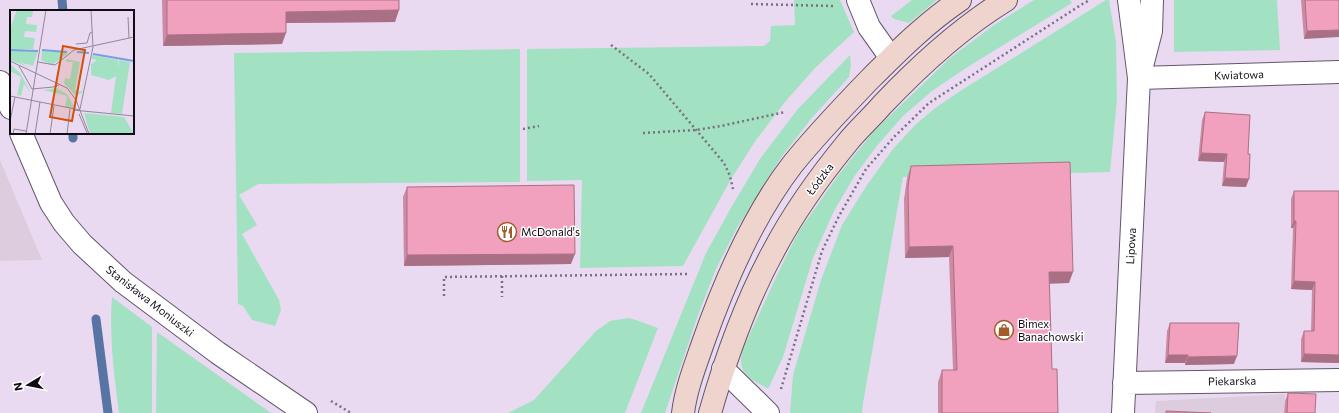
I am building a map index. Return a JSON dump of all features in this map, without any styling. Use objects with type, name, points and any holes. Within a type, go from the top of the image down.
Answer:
[{"type":"main road","points":[[683,413],[685,397],[713,314],[734,264],[764,208],[792,166],[823,127],[891,58],[917,33],[960,0]]},
{"type":"main road","name":"Łódzka","points":[[710,413],[723,369],[751,297],[774,250],[805,198],[848,142],[906,80],[935,53],[988,11],[1006,0]]},
{"type":"street","name":"Lipowa","points":[[1123,413],[1139,78],[1129,0]]},
{"type":"street","name":"Lipowa","points":[[1139,78],[1151,31],[1152,0]]},
{"type":"street","points":[[859,3],[868,27],[891,58]]},
{"type":"street","name":"Kwiatowa","points":[[1139,78],[1339,72]]},
{"type":"street","points":[[0,82],[10,106]]},
{"type":"street","name":"Stanisława Moniuszki","points":[[21,134],[51,203],[64,224],[82,244],[123,282],[218,353],[306,413]]},
{"type":"street","points":[[723,369],[768,413]]},
{"type":"street","name":"Piekarska","points":[[1124,383],[1339,380]]},
{"type":"path","points":[[781,390],[822,251],[839,216],[866,169],[894,137],[929,103],[1083,1],[1090,0]]},
{"type":"path","points":[[751,4],[859,3]]},
{"type":"path","points":[[611,44],[649,74],[724,163],[730,176],[733,189]]},
{"type":"path","points":[[643,133],[696,130],[784,112]]},
{"type":"path","points":[[523,128],[540,126]]},
{"type":"path","points":[[444,296],[444,277],[687,274]]},
{"type":"path","points":[[502,276],[502,297]]},
{"type":"shaded area","points":[[0,160],[42,260],[0,261]]},
{"type":"shaded area","points":[[1285,394],[1284,413],[1155,413],[1156,401]]},
{"type":"green space","points":[[794,0],[840,0],[854,32],[815,68],[785,102],[756,140],[731,179],[683,266],[580,268],[582,180],[527,181],[527,49],[764,46],[770,41],[771,26],[795,25]]},
{"type":"green space","points":[[912,0],[937,0],[909,23],[894,19],[891,16]]},
{"type":"green space","points":[[1034,0],[1070,0],[1072,3],[966,68],[932,91],[903,116],[876,147],[854,177],[834,211],[813,258],[783,357],[768,389],[747,375],[742,366],[742,351],[799,231],[840,173],[874,131],[950,58],[994,25]]},
{"type":"green space","points":[[1106,0],[1109,0],[1116,42],[1117,100],[1110,172],[903,177],[862,413],[790,413],[793,375],[821,280],[842,225],[867,185],[893,149],[915,125],[934,109],[957,93]]},
{"type":"green space","points":[[1174,0],[1277,0],[1280,50],[1174,52]]},
{"type":"green space","points":[[520,49],[520,182],[258,184],[239,195],[257,225],[242,234],[279,300],[281,310],[275,326],[252,320],[243,306],[238,304],[234,53]]},
{"type":"green space","points":[[850,55],[851,65],[849,77],[811,119],[780,159],[738,226],[716,269],[698,315],[665,413],[641,413],[706,253],[732,206],[760,159],[797,110]]},
{"type":"green space","points":[[112,297],[152,327],[152,413],[119,413],[112,341]]},
{"type":"green space","points":[[628,318],[658,328],[625,413],[508,413],[534,400],[596,331],[610,321]]},
{"type":"green space","points":[[157,332],[271,413],[156,413]]},
{"type":"building","points":[[167,0],[399,0],[399,10],[286,12],[286,33],[167,35]]},
{"type":"building","points":[[1305,0],[1339,0],[1339,30],[1307,31]]},
{"type":"building","points":[[1205,112],[1250,115],[1248,154],[1250,154],[1249,179],[1225,178],[1227,154],[1201,153]]},
{"type":"building","points":[[1070,162],[1073,272],[1049,272],[1052,369],[1057,369],[1058,413],[942,413],[942,370],[957,370],[953,246],[909,247],[908,187],[911,166]]},
{"type":"building","points":[[574,185],[575,254],[407,255],[407,187]]},
{"type":"building","points":[[1294,191],[1339,191],[1339,355],[1304,354],[1304,331],[1314,331],[1315,282],[1294,281],[1296,221],[1294,221]]},
{"type":"building","points":[[1170,323],[1239,323],[1237,356],[1188,357],[1188,355],[1168,355]]},
{"type":"building","points":[[1288,393],[1316,394],[1315,413],[1287,413]]},
{"type":"building","points":[[1166,411],[1211,413],[1166,413]]},
{"type":"waterway","points":[[62,0],[63,10]]},
{"type":"waterway","points":[[96,319],[108,413]]},
{"type":"place","name":"McDonald's","points":[[507,232]]},
{"type":"place","name":"Bimex Banachowski","points":[[1004,330]]}]
